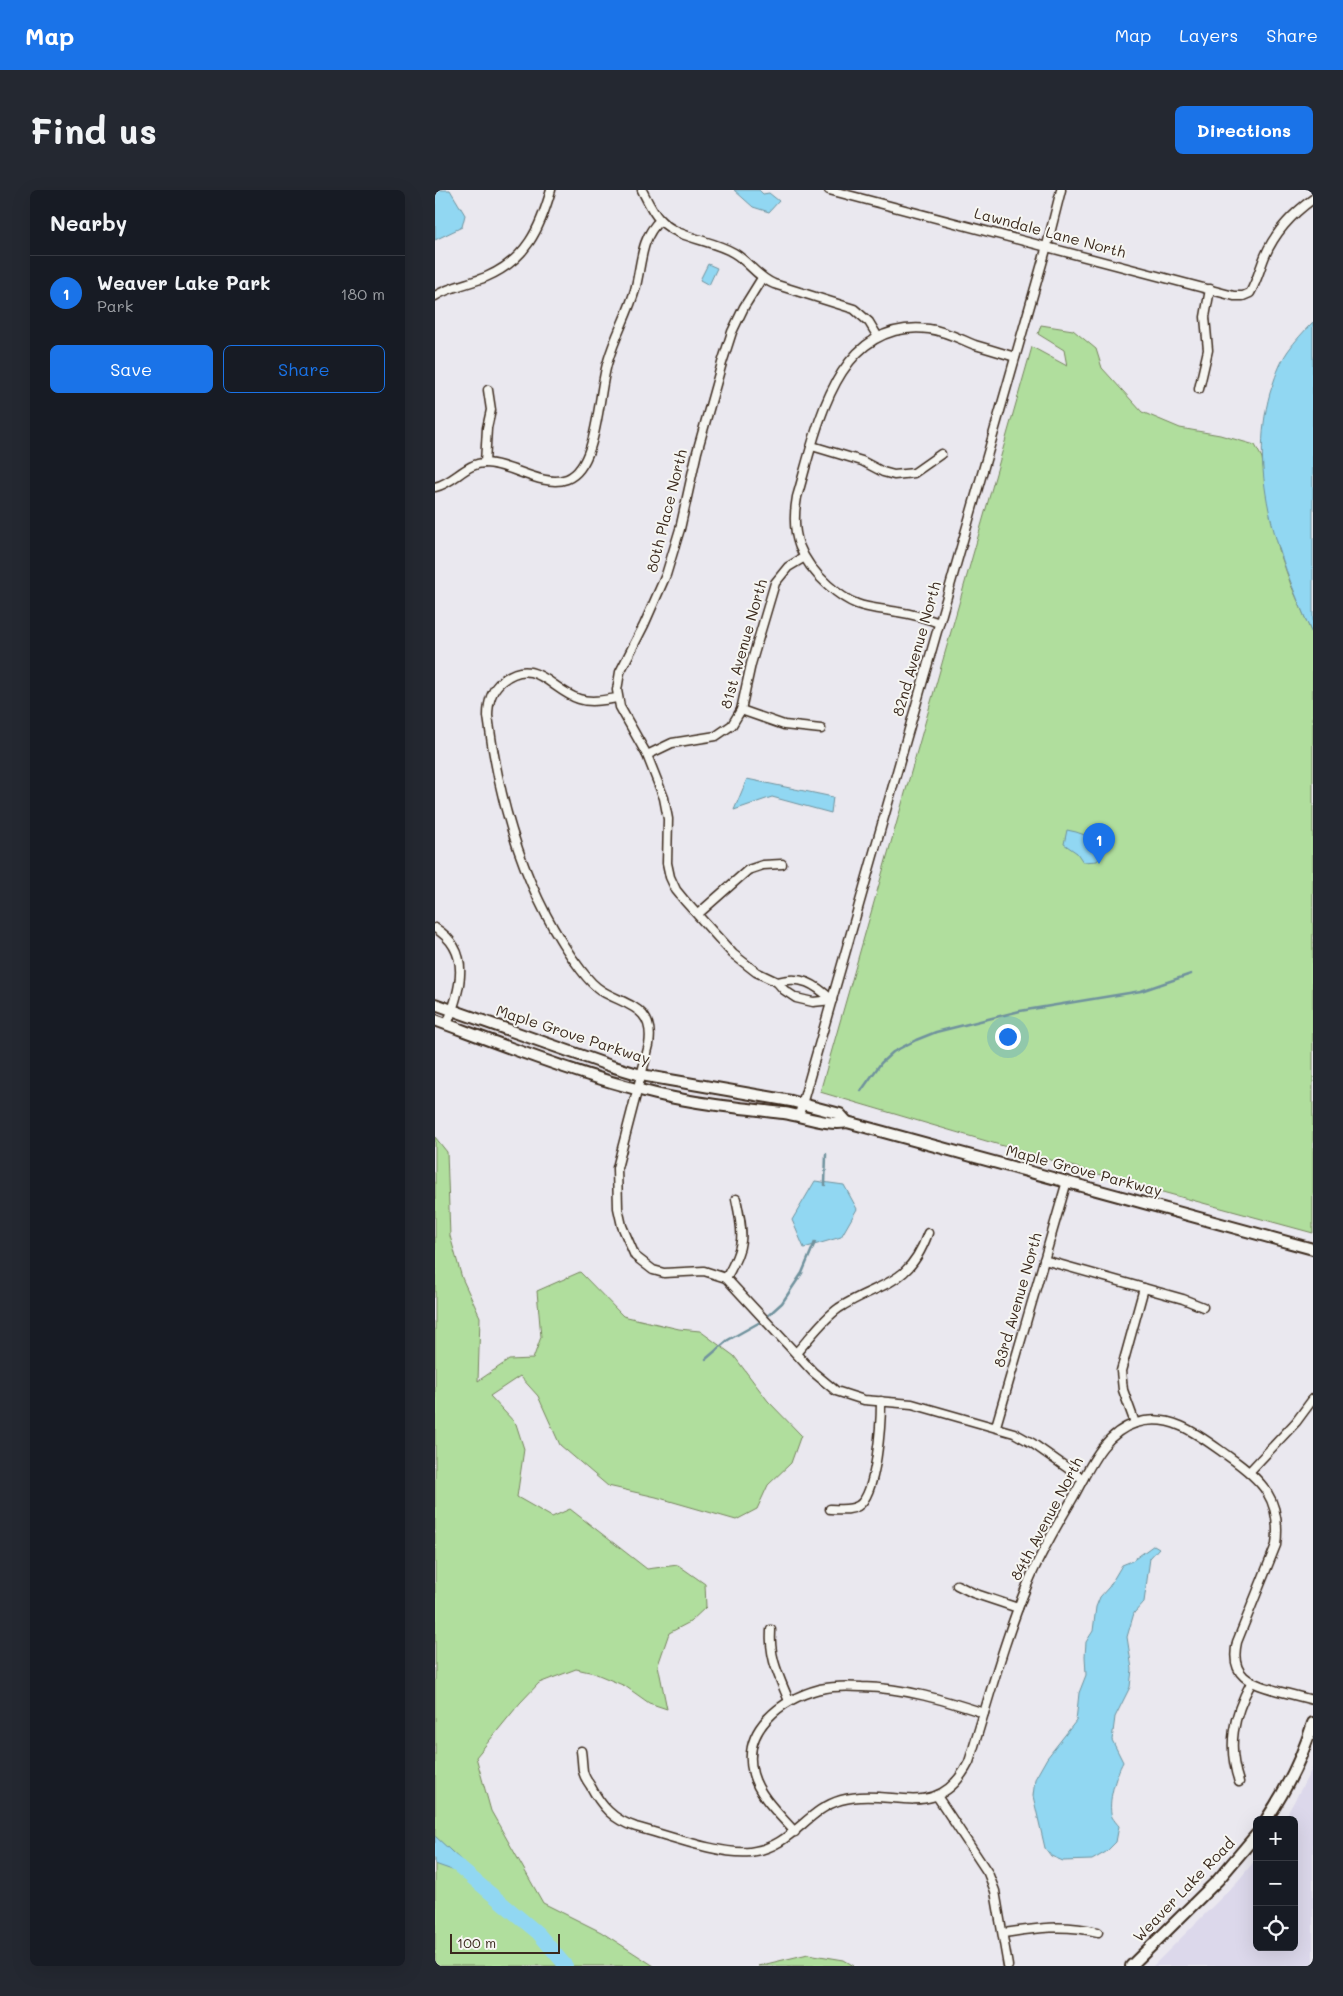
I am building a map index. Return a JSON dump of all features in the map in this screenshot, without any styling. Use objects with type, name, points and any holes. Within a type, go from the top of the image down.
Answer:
[{"type":"main road","name":"Maple Grove Parkway","points":[[435,1004],[641,1075],[802,1104],[840,1114],[847,1122]]},
{"type":"main road","name":"Maple Grove Parkway","points":[[435,1020],[595,1077],[637,1089],[700,1102],[799,1115],[836,1124],[847,1122],[1313,1249]]},
{"type":"main road","points":[[1269,1816],[1289,1782],[1313,1723]]},
{"type":"main road","name":"Weaver Lake Road","points":[[1131,1966],[1218,1880],[1253,1839]]},
{"type":"street","points":[[435,296],[453,287],[485,278],[516,258],[537,230],[551,190]]},
{"type":"street","points":[[642,190],[660,220],[680,233],[734,253],[762,278],[779,286],[854,309],[869,322],[878,337]]},
{"type":"street","name":"Lawndale Lane North","points":[[829,190],[1234,296],[1243,296],[1250,293],[1276,234],[1301,208],[1313,199]]},
{"type":"street","name":"82nd Avenue North","points":[[799,1115],[1047,247],[1061,190]]},
{"type":"street","points":[[435,487],[448,483],[468,468],[485,463],[548,480],[565,480],[576,473],[586,459],[606,368],[632,300],[644,243],[651,228],[660,220]]},
{"type":"street","name":"80th Place North","points":[[617,698],[619,672],[655,602],[675,548],[697,452],[732,332],[744,307],[762,278]]},
{"type":"street","points":[[1199,389],[1208,350],[1205,317],[1210,289]]},
{"type":"street","points":[[939,623],[917,616],[873,608],[850,601],[820,578],[803,558],[795,528],[795,512],[812,446],[824,405],[845,367],[857,351],[878,337],[900,330],[929,329],[1015,357]]},
{"type":"street","points":[[485,463],[487,428],[491,410],[488,390]]},
{"type":"street","points":[[812,446],[863,461],[883,472],[894,475],[914,473],[941,454]]},
{"type":"street","name":"81st Avenue North","points":[[647,755],[672,743],[716,736],[725,732],[732,725],[741,710],[751,664],[775,582],[788,567],[803,558]]},
{"type":"street","points":[[832,1000],[813,1002],[796,998],[784,990],[777,982],[756,972],[743,963],[685,901],[670,877],[667,863],[668,819],[666,807],[647,755],[623,714],[617,698],[603,700],[580,699],[570,696],[541,676],[526,672],[507,677],[491,693],[488,704],[488,716],[501,792],[525,866],[541,902],[559,936],[590,981],[601,990],[637,1008],[646,1018],[650,1038],[617,1168],[618,1208],[622,1226],[635,1256],[653,1270],[675,1274],[704,1272],[726,1278],[823,1382],[836,1391],[856,1398],[912,1404],[996,1426],[1032,1442],[1083,1479]]},
{"type":"street","points":[[741,710],[784,725],[821,729]]},
{"type":"street","points":[[698,914],[748,870],[763,865],[782,864]]},
{"type":"street","points":[[435,928],[447,938],[459,960],[461,974],[460,987],[447,1025]]},
{"type":"street","points":[[777,982],[795,979],[810,982],[832,1000]]},
{"type":"street","name":"83rd Avenue North","points":[[996,1426],[1067,1182]]},
{"type":"street","points":[[726,1278],[739,1254],[742,1242],[736,1199]]},
{"type":"street","points":[[796,1353],[825,1320],[839,1309],[891,1283],[903,1273],[919,1254],[928,1233]]},
{"type":"street","points":[[1044,1260],[1183,1299],[1203,1307]]},
{"type":"street","points":[[1144,1288],[1121,1371],[1123,1390],[1135,1423],[1159,1420],[1184,1427],[1250,1471],[1268,1491],[1277,1517],[1276,1545],[1234,1652],[1238,1669],[1242,1676],[1251,1683],[1313,1700]]},
{"type":"street","points":[[1250,1471],[1296,1422],[1313,1398]]},
{"type":"street","points":[[831,1510],[852,1508],[859,1506],[864,1501],[879,1444],[881,1401]]},
{"type":"street","name":"84th Avenue North","points":[[937,1796],[957,1782],[964,1772],[1019,1608],[1035,1567],[1083,1479],[1104,1445],[1123,1428],[1135,1423]]},
{"type":"street","points":[[957,1585],[973,1594],[1019,1608]]},
{"type":"street","points":[[771,1630],[769,1646],[771,1657],[789,1701]]},
{"type":"street","points":[[1239,1782],[1231,1750],[1232,1731],[1236,1714],[1251,1683]]},
{"type":"street","points":[[795,1832],[758,1787],[751,1761],[756,1733],[773,1712],[789,1701],[832,1687],[868,1687],[921,1694],[984,1713]]},
{"type":"street","points":[[581,1751],[583,1772],[596,1798],[604,1808],[624,1823],[719,1850],[734,1852],[766,1849],[781,1842],[827,1806],[840,1800],[865,1797],[925,1800],[937,1796],[988,1874],[995,1890],[1004,1933],[1008,1966]]},
{"type":"street","points":[[1004,1933],[1055,1926],[1082,1928],[1098,1932]]},
{"type":"shaded area","points":[[1313,1767],[1313,1966],[1153,1966],[1237,1882],[1253,1863],[1253,1951],[1298,1951],[1298,1816],[1286,1816]]},
{"type":"green space","points":[[1041,325],[1073,330],[1096,349],[1102,368],[1142,412],[1180,428],[1220,435],[1255,445],[1262,458],[1269,508],[1280,553],[1291,585],[1313,636],[1313,1233],[1122,1181],[820,1092],[1032,347],[1067,366],[1064,350],[1038,334]]},
{"type":"green space","points":[[435,1137],[447,1152],[450,1236],[462,1278],[480,1317],[478,1381],[509,1360],[533,1359],[541,1337],[537,1291],[580,1272],[623,1316],[679,1329],[700,1331],[734,1356],[768,1401],[801,1435],[791,1463],[768,1485],[757,1509],[736,1520],[656,1497],[608,1486],[560,1445],[538,1396],[520,1376],[490,1396],[516,1424],[524,1449],[517,1497],[552,1517],[570,1509],[647,1569],[678,1565],[705,1584],[706,1607],[690,1622],[669,1633],[658,1665],[667,1709],[649,1703],[625,1686],[594,1673],[576,1669],[539,1683],[520,1703],[476,1757],[491,1811],[543,1903],[601,1932],[654,1966],[435,1966]]},
{"type":"green space","points":[[808,1954],[844,1960],[854,1966],[758,1966]]},
{"type":"water","points":[[435,190],[450,190],[465,215],[462,227],[435,240]]},
{"type":"water","points":[[734,190],[759,190],[763,194],[769,193],[779,201],[769,212],[753,207]]},
{"type":"water","points":[[708,264],[717,268],[709,285],[700,280]]},
{"type":"water","points":[[1313,322],[1313,636],[1279,548],[1265,486],[1262,455],[1264,424],[1270,393],[1277,371],[1288,351]]},
{"type":"water","points":[[747,779],[833,797],[831,813],[772,797],[734,810]]},
{"type":"water","points":[[1067,830],[1102,841],[1101,856],[1097,861],[1083,862],[1077,853],[1064,844]]},
{"type":"water","points":[[815,1181],[844,1185],[857,1209],[841,1237],[804,1248],[792,1220]]},
{"type":"water","points":[[1154,1545],[1159,1548],[1150,1558],[1144,1602],[1134,1613],[1127,1637],[1132,1669],[1130,1687],[1115,1717],[1112,1740],[1123,1762],[1111,1796],[1112,1817],[1119,1826],[1116,1842],[1106,1852],[1092,1860],[1063,1861],[1051,1856],[1045,1848],[1033,1796],[1035,1779],[1047,1758],[1076,1721],[1079,1693],[1086,1675],[1086,1642],[1093,1631],[1096,1607],[1100,1597],[1109,1587],[1122,1565],[1132,1561]]},
{"type":"water","points":[[435,1836],[465,1864],[458,1872],[435,1864]]},
{"type":"waterway","points":[[861,1091],[881,1063],[893,1052],[936,1032],[1020,1011],[1141,991],[1191,974]]},
{"type":"waterway","points":[[825,1185],[826,1154]]},
{"type":"waterway","points":[[706,1359],[728,1340],[762,1321],[782,1303],[802,1273],[815,1242]]},
{"type":"waterway","points":[[435,1850],[458,1866],[538,1933],[566,1966]]},
{"type":"place","name":"Weaver Lake Park","points":[[1099,864]]}]
